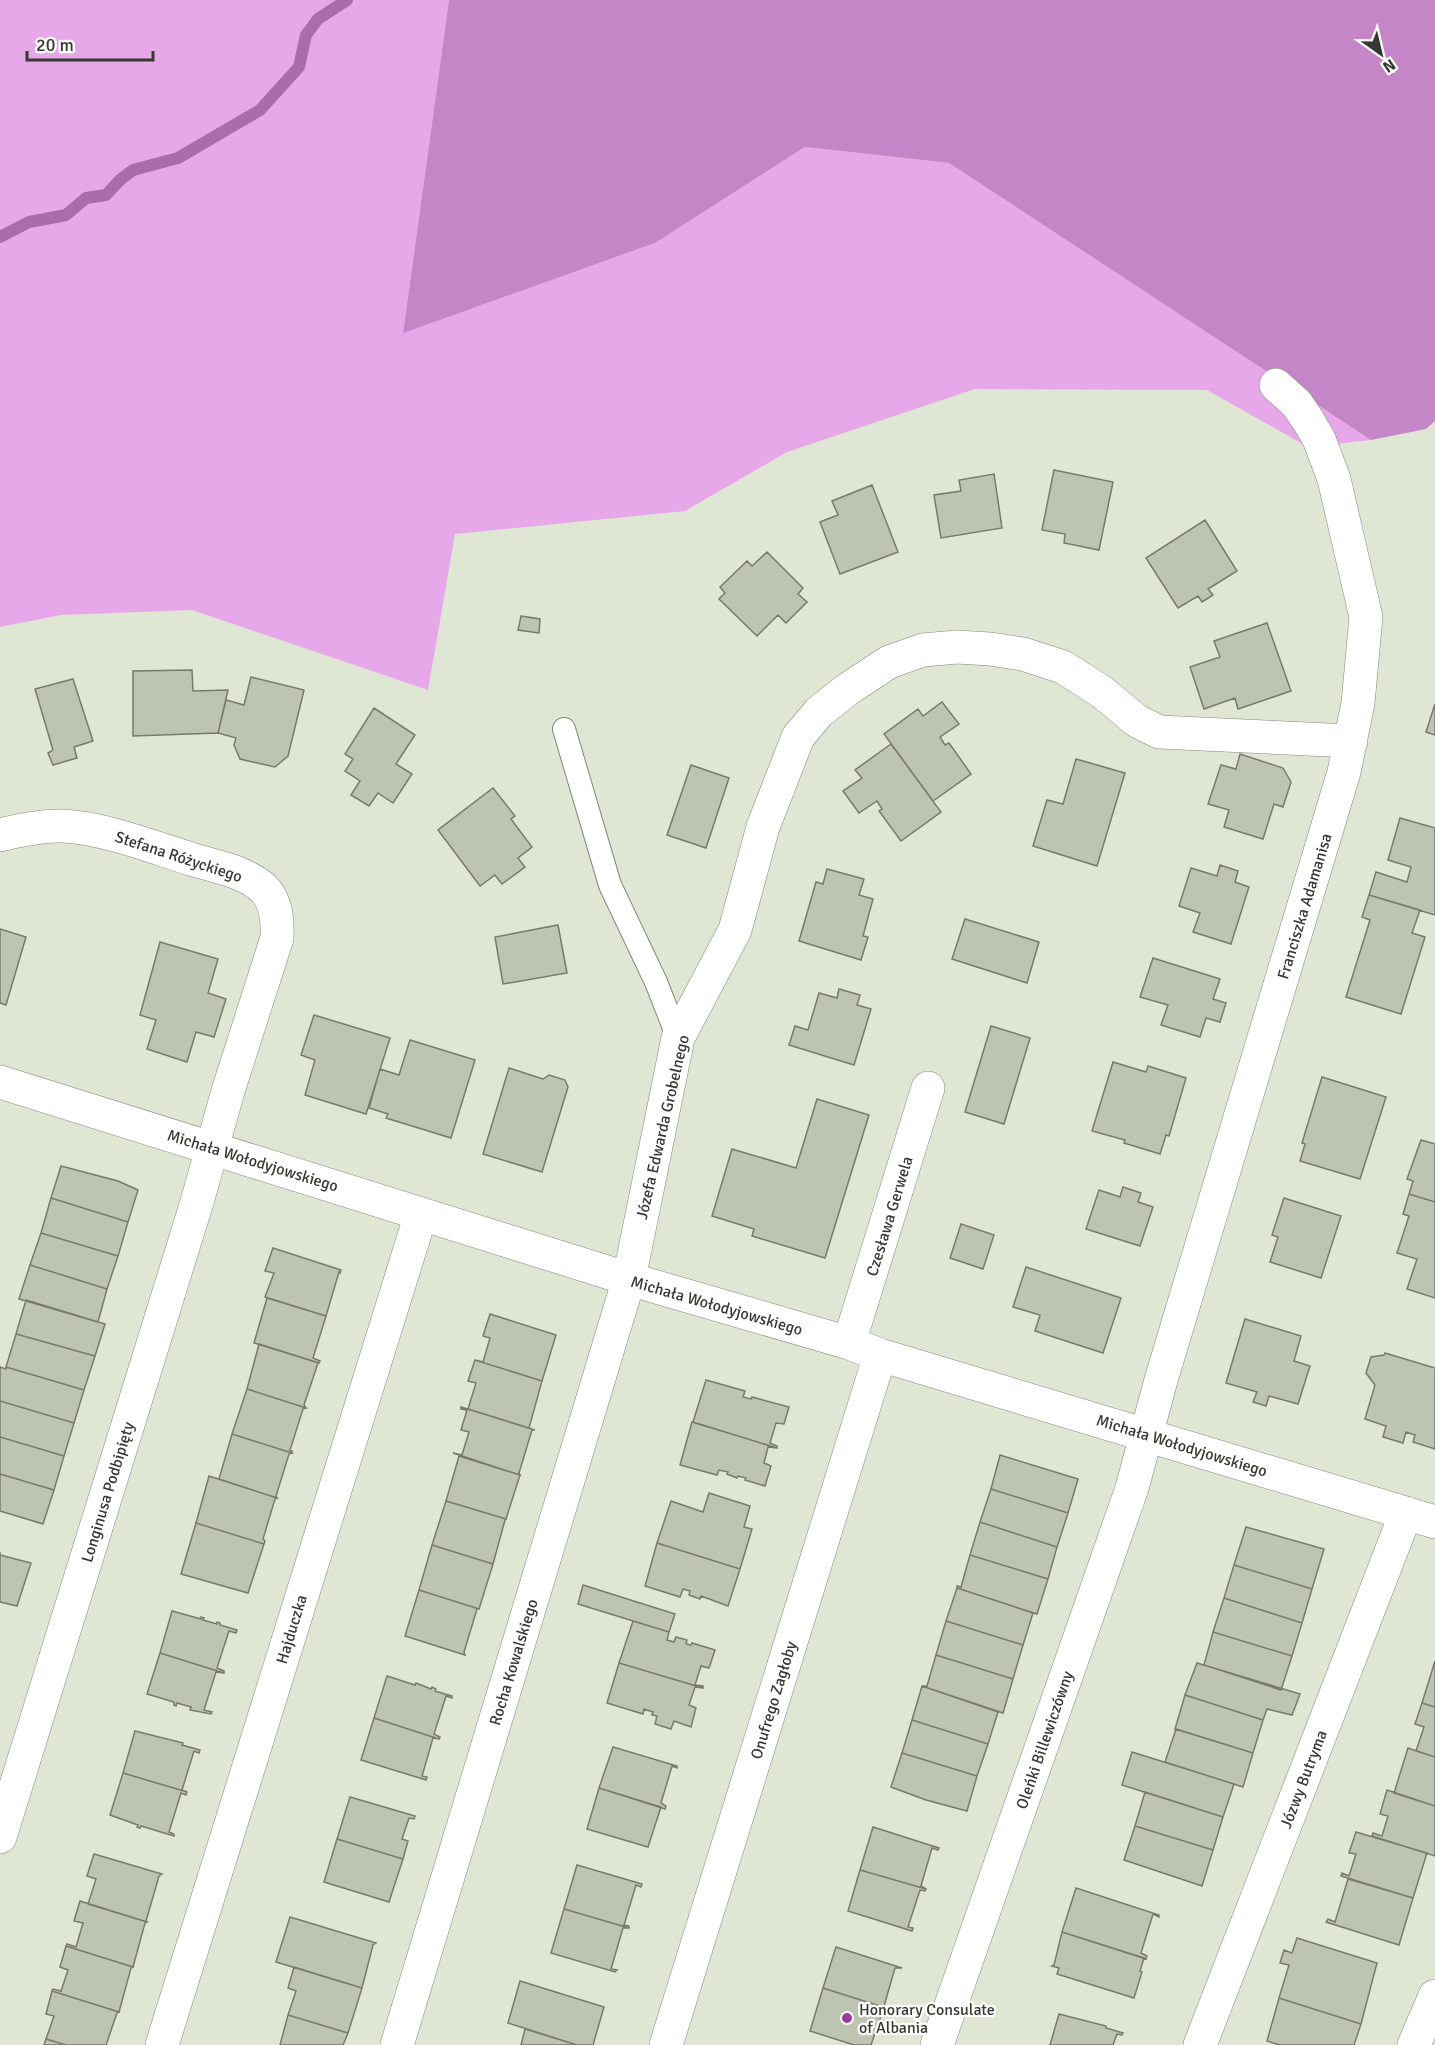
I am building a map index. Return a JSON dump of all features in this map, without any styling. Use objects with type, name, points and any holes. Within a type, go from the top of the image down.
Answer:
[{"type":"street","name":"Franciszka Adamanisa","points":[[1146,1434],[1344,772],[1358,703],[1366,618],[1343,512],[1319,439],[1297,404],[1276,385]]},
{"type":"street","name":"Józefa Edwarda Grobelnego","points":[[629,1279],[678,1038],[735,930],[763,827],[798,737],[819,712],[848,689],[889,662],[923,650],[957,647],[990,649],[1023,654],[1063,667],[1102,692],[1137,721],[1159,732],[1351,741]]},
{"type":"street","name":"Stefana Różyckiego","points":[[0,835],[20,830],[63,826],[105,832],[237,873],[259,884],[270,897],[278,918],[277,938],[212,1147]]},
{"type":"street","name":"Michała Wołodyjowskiego","points":[[0,1082],[629,1279],[849,1343],[1421,1517]]},
{"type":"street","name":"Czesława Gerwela","points":[[849,1343],[928,1088]]},
{"type":"street","name":"Longinusa Podbipięty","points":[[0,1837],[197,1202],[212,1147]]},
{"type":"street","name":"Hajduczka","points":[[162,2045],[421,1214]]},
{"type":"street","name":"Rocha Kowalskiego","points":[[397,2045],[629,1279]]},
{"type":"street","name":"Onufrego Zagłoby","points":[[666,2045],[880,1354]]},
{"type":"street","name":"Oleńki Billewiczówny","points":[[938,2045],[1132,1488],[1146,1434]]},
{"type":"street","name":"Józwy Butryma","points":[[1200,2045],[1421,1517]]},
{"type":"street","points":[[1414,2045],[1435,1996]]},
{"type":"lane","points":[[564,729],[610,885],[656,982],[678,1038]]},
{"type":"shaded area","points":[[0,0],[449,0],[403,332],[655,243],[805,147],[949,163],[1371,440],[1308,447],[1207,390],[975,389],[787,452],[685,511],[455,534],[428,690],[192,610],[61,615],[0,627]]},
{"type":"shaded area","points":[[449,0],[1435,0],[1435,421],[1426,429],[1371,440],[949,163],[805,147],[655,243],[403,333]]},
{"type":"building","points":[[1054,470],[1113,482],[1099,550],[1064,543],[1065,534],[1042,530]]},
{"type":"building","points":[[994,474],[1002,528],[941,538],[934,495],[961,491],[959,480]]},
{"type":"building","points":[[872,485],[898,552],[840,574],[820,522],[838,515],[832,501]]},
{"type":"building","points":[[1205,520],[1237,571],[1208,589],[1213,595],[1202,602],[1198,596],[1178,608],[1146,558]]},
{"type":"building","points":[[767,552],[803,588],[798,594],[807,602],[786,623],[778,615],[757,636],[719,599],[725,593],[720,587],[747,561],[752,566]]},
{"type":"building","points":[[521,616],[540,619],[539,633],[518,630]]},
{"type":"building","points":[[1267,623],[1291,691],[1238,709],[1235,698],[1204,709],[1190,667],[1220,657],[1214,641]]},
{"type":"building","points":[[192,670],[193,691],[228,690],[218,733],[133,736],[133,671]]},
{"type":"building","points":[[251,677],[304,690],[288,756],[275,767],[240,759],[234,745],[236,738],[218,733],[226,700],[244,705]]},
{"type":"building","points":[[73,679],[93,741],[74,747],[77,758],[53,765],[48,753],[53,750],[35,689]]},
{"type":"building","points":[[942,702],[959,724],[940,737],[945,745],[949,743],[971,774],[933,801],[884,734],[918,709],[923,716]]},
{"type":"building","points":[[1435,704],[1435,735],[1426,732]]},
{"type":"building","points":[[374,708],[415,735],[396,764],[412,774],[393,803],[378,793],[369,806],[351,795],[360,781],[345,771],[353,759],[345,754]]},
{"type":"building","points":[[891,744],[941,812],[901,841],[879,811],[882,809],[877,801],[859,813],[843,791],[862,778],[855,770]]},
{"type":"building","points":[[1240,754],[1283,768],[1291,782],[1283,807],[1274,804],[1263,839],[1224,827],[1229,810],[1208,804],[1221,765],[1236,769]]},
{"type":"building","points":[[1076,759],[1125,773],[1097,866],[1033,846],[1047,800],[1063,804]]},
{"type":"building","points":[[691,765],[729,778],[706,848],[667,835]]},
{"type":"building","points":[[493,788],[515,816],[511,819],[532,847],[518,858],[525,867],[502,884],[495,875],[480,886],[438,830]]},
{"type":"building","points":[[1400,818],[1435,828],[1435,915],[1369,895],[1376,872],[1407,882],[1411,867],[1388,860]]},
{"type":"building","points":[[1220,865],[1238,871],[1235,882],[1249,887],[1231,944],[1193,932],[1200,913],[1179,906],[1191,868],[1217,876]]},
{"type":"building","points":[[827,869],[864,879],[859,895],[873,899],[863,936],[868,937],[861,960],[799,941],[816,882],[823,884]]},
{"type":"building","points":[[1369,895],[1420,910],[1412,933],[1425,937],[1401,1014],[1346,997],[1370,920],[1362,917]]},
{"type":"building","points":[[965,919],[1039,942],[1027,983],[952,959]]},
{"type":"building","points":[[558,925],[567,973],[503,984],[495,937]]},
{"type":"building","points":[[0,929],[26,937],[6,1005],[0,1003]]},
{"type":"building","points":[[160,942],[218,959],[208,993],[226,999],[214,1037],[196,1032],[187,1062],[147,1049],[156,1020],[140,1015]]},
{"type":"building","points":[[1153,958],[1220,979],[1213,999],[1226,1003],[1220,1022],[1206,1018],[1200,1037],[1161,1025],[1168,1005],[1140,997]]},
{"type":"building","points":[[839,989],[860,995],[857,1005],[871,1009],[854,1065],[789,1045],[795,1026],[808,1030],[819,993],[837,998]]},
{"type":"building","points":[[314,1015],[390,1038],[366,1114],[305,1095],[315,1060],[301,1055]]},
{"type":"building","points":[[991,1026],[1030,1038],[1004,1124],[965,1112]]},
{"type":"building","points":[[410,1040],[475,1060],[451,1138],[386,1118],[388,1114],[369,1108],[380,1069],[399,1075]]},
{"type":"building","points":[[1113,1062],[1146,1072],[1148,1066],[1186,1078],[1169,1136],[1166,1135],[1160,1154],[1124,1143],[1125,1140],[1092,1131]]},
{"type":"building","points":[[509,1068],[543,1079],[549,1075],[565,1080],[568,1087],[542,1172],[483,1154]]},
{"type":"building","points":[[1322,1077],[1386,1097],[1360,1179],[1300,1161],[1305,1144],[1302,1143]]},
{"type":"building","points":[[817,1099],[869,1115],[825,1258],[752,1236],[754,1229],[712,1216],[732,1149],[796,1168]]},
{"type":"building","points":[[1421,1140],[1435,1144],[1435,1202],[1409,1194],[1413,1181],[1407,1179]]},
{"type":"building","points":[[61,1166],[118,1181],[138,1190],[128,1222],[51,1198]]},
{"type":"building","points":[[1123,1187],[1141,1193],[1138,1202],[1153,1207],[1140,1246],[1086,1229],[1099,1190],[1120,1197]]},
{"type":"building","points":[[1409,1194],[1435,1202],[1435,1298],[1407,1289],[1417,1259],[1397,1253],[1409,1216],[1403,1214]]},
{"type":"building","points":[[51,1198],[128,1222],[118,1256],[41,1233]]},
{"type":"building","points":[[1284,1198],[1341,1216],[1321,1278],[1270,1262],[1278,1237],[1272,1235]]},
{"type":"building","points":[[961,1224],[994,1235],[983,1269],[950,1258]]},
{"type":"building","points":[[41,1233],[118,1256],[107,1289],[30,1265]]},
{"type":"building","points":[[273,1248],[341,1270],[326,1316],[265,1297],[274,1273],[265,1271]]},
{"type":"building","points":[[30,1265],[107,1289],[98,1322],[19,1299]]},
{"type":"building","points":[[1026,1267],[1121,1298],[1103,1353],[1035,1331],[1040,1315],[1013,1307]]},
{"type":"building","points":[[267,1298],[326,1316],[313,1358],[320,1361],[319,1363],[254,1343]]},
{"type":"building","points":[[26,1300],[105,1324],[95,1356],[16,1334]]},
{"type":"building","points":[[490,1314],[556,1335],[542,1381],[475,1360],[483,1362],[490,1338],[483,1336]]},
{"type":"building","points":[[1245,1319],[1301,1336],[1294,1361],[1310,1366],[1298,1404],[1269,1396],[1266,1406],[1253,1402],[1257,1392],[1226,1383]]},
{"type":"building","points":[[16,1334],[95,1356],[84,1390],[6,1367]]},
{"type":"building","points":[[259,1344],[319,1363],[304,1405],[306,1408],[247,1389]]},
{"type":"building","points":[[1385,1353],[1435,1368],[1435,1449],[1413,1442],[1415,1435],[1406,1432],[1403,1443],[1383,1437],[1386,1426],[1365,1419],[1375,1385],[1366,1373],[1371,1357]]},
{"type":"building","points":[[475,1360],[542,1381],[529,1428],[468,1409],[476,1383],[468,1381]]},
{"type":"building","points":[[0,1367],[84,1390],[74,1423],[0,1401]]},
{"type":"building","points":[[706,1380],[745,1391],[743,1397],[751,1399],[752,1397],[789,1407],[784,1424],[776,1423],[770,1443],[777,1448],[693,1422]]},
{"type":"building","points":[[247,1389],[306,1408],[303,1409],[290,1450],[292,1453],[232,1434]]},
{"type":"building","points":[[0,1401],[74,1423],[64,1456],[0,1437]]},
{"type":"building","points":[[461,1407],[535,1430],[532,1430],[520,1475],[453,1453],[462,1455],[469,1432],[461,1430],[467,1410]]},
{"type":"building","points":[[692,1422],[777,1448],[768,1447],[764,1463],[771,1466],[765,1486],[745,1480],[746,1478],[738,1476],[737,1478],[727,1474],[728,1472],[719,1470],[717,1475],[680,1465]]},
{"type":"building","points":[[232,1434],[292,1453],[289,1454],[277,1498],[219,1479]]},
{"type":"building","points":[[0,1437],[64,1456],[54,1490],[0,1474]]},
{"type":"building","points":[[1000,1455],[1078,1479],[1068,1513],[991,1489]]},
{"type":"building","points":[[459,1456],[520,1475],[506,1519],[446,1501]]},
{"type":"building","points":[[0,1474],[54,1490],[43,1524],[0,1511]]},
{"type":"building","points":[[209,1476],[277,1498],[263,1539],[264,1544],[196,1523]]},
{"type":"building","points":[[991,1489],[1068,1513],[1057,1547],[980,1522]]},
{"type":"building","points":[[709,1493],[750,1506],[744,1527],[752,1529],[740,1569],[657,1543],[671,1501],[703,1512]]},
{"type":"building","points":[[446,1501],[506,1519],[493,1564],[432,1545]]},
{"type":"building","points":[[980,1522],[1057,1547],[1048,1579],[970,1555]]},
{"type":"building","points":[[196,1523],[264,1544],[248,1593],[181,1574]]},
{"type":"building","points":[[1246,1527],[1324,1549],[1312,1589],[1234,1565]]},
{"type":"building","points":[[657,1543],[740,1569],[728,1606],[701,1596],[700,1599],[689,1595],[690,1591],[683,1589],[680,1597],[645,1586]]},
{"type":"building","points":[[432,1545],[493,1564],[479,1609],[419,1590]]},
{"type":"building","points":[[0,1555],[31,1563],[17,1606],[0,1602]]},
{"type":"building","points":[[970,1555],[1048,1579],[1037,1614],[957,1588],[957,1586],[961,1587]]},
{"type":"building","points":[[1234,1565],[1312,1589],[1302,1623],[1224,1598]]},
{"type":"building","points":[[583,1585],[675,1614],[669,1632],[578,1604]]},
{"type":"building","points":[[957,1588],[1033,1613],[1023,1645],[946,1621]]},
{"type":"building","points":[[419,1590],[479,1609],[477,1609],[465,1655],[405,1636]]},
{"type":"building","points":[[1224,1598],[1302,1623],[1292,1656],[1213,1632]]},
{"type":"building","points":[[172,1611],[201,1619],[201,1617],[204,1618],[203,1620],[217,1624],[217,1622],[237,1630],[236,1633],[229,1631],[217,1668],[224,1673],[160,1653]]},
{"type":"building","points":[[633,1621],[669,1632],[667,1640],[674,1642],[676,1637],[687,1640],[686,1644],[691,1645],[692,1643],[715,1650],[709,1668],[701,1666],[695,1685],[703,1686],[703,1688],[619,1663]]},
{"type":"building","points":[[946,1621],[1023,1645],[1013,1679],[936,1655]]},
{"type":"building","points":[[1213,1632],[1292,1656],[1281,1690],[1204,1665]]},
{"type":"building","points":[[160,1653],[224,1673],[216,1672],[204,1710],[212,1712],[211,1714],[190,1710],[191,1707],[177,1703],[176,1706],[174,1702],[147,1694]]},
{"type":"building","points":[[936,1655],[1013,1679],[1003,1713],[922,1686],[927,1686]]},
{"type":"building","points":[[1435,1661],[1435,1707],[1422,1703]]},
{"type":"building","points":[[619,1663],[703,1688],[695,1687],[689,1705],[696,1708],[691,1727],[674,1721],[671,1729],[655,1724],[657,1716],[652,1715],[653,1712],[644,1709],[643,1714],[607,1703]]},
{"type":"building","points":[[1197,1663],[1300,1694],[1292,1715],[1267,1709],[1263,1720],[1185,1695]]},
{"type":"building","points":[[387,1676],[431,1689],[432,1687],[436,1689],[435,1691],[452,1696],[452,1698],[446,1696],[434,1734],[440,1737],[439,1739],[374,1718]]},
{"type":"building","points":[[922,1686],[998,1712],[988,1744],[912,1720]]},
{"type":"building","points":[[1185,1695],[1263,1720],[1253,1753],[1175,1729]]},
{"type":"building","points":[[1422,1703],[1435,1707],[1435,1757],[1416,1751],[1424,1727],[1415,1724]]},
{"type":"building","points":[[374,1718],[439,1739],[433,1738],[422,1776],[427,1777],[426,1780],[361,1760]]},
{"type":"building","points":[[912,1720],[988,1744],[977,1776],[902,1753]]},
{"type":"building","points":[[1176,1729],[1253,1753],[1243,1787],[1165,1762]]},
{"type":"building","points":[[135,1731],[183,1743],[182,1745],[200,1750],[199,1753],[194,1751],[182,1790],[187,1792],[123,1773]]},
{"type":"building","points":[[613,1747],[677,1766],[677,1768],[672,1766],[661,1803],[666,1806],[665,1809],[599,1788]]},
{"type":"building","points":[[1408,1748],[1435,1757],[1435,1806],[1394,1793]]},
{"type":"building","points":[[1132,1752],[1234,1784],[1223,1817],[1122,1785]]},
{"type":"building","points":[[902,1753],[977,1776],[967,1811],[926,1800],[891,1787]]},
{"type":"building","points":[[123,1773],[187,1792],[186,1795],[181,1793],[169,1832],[174,1836],[141,1826],[140,1828],[137,1827],[138,1825],[110,1815]]},
{"type":"building","points":[[599,1788],[661,1807],[648,1847],[587,1829]]},
{"type":"building","points":[[1387,1790],[1435,1806],[1435,1856],[1372,1836],[1373,1833],[1382,1836],[1388,1816],[1380,1814]]},
{"type":"building","points":[[1145,1792],[1223,1817],[1213,1850],[1135,1826]]},
{"type":"building","points":[[350,1797],[415,1816],[414,1819],[409,1818],[402,1839],[408,1841],[403,1859],[337,1839]]},
{"type":"building","points":[[1135,1826],[1213,1850],[1202,1886],[1124,1860]]},
{"type":"building","points":[[873,1827],[939,1848],[938,1850],[932,1848],[921,1886],[926,1889],[860,1870]]},
{"type":"building","points":[[1356,1832],[1427,1853],[1413,1898],[1341,1876],[1342,1873],[1349,1876],[1356,1854],[1349,1853]]},
{"type":"building","points":[[337,1839],[403,1859],[389,1902],[324,1882]]},
{"type":"building","points":[[94,1854],[162,1874],[159,1876],[147,1922],[88,1904],[96,1879],[87,1876]]},
{"type":"building","points":[[577,1865],[642,1884],[641,1887],[636,1885],[624,1925],[629,1928],[564,1909]]},
{"type":"building","points":[[860,1870],[926,1889],[925,1891],[920,1890],[908,1927],[913,1928],[912,1931],[848,1911]]},
{"type":"building","points":[[1348,1879],[1413,1898],[1399,1945],[1326,1922],[1328,1919],[1335,1922]]},
{"type":"building","points":[[1076,1888],[1159,1915],[1159,1917],[1153,1914],[1141,1953],[1147,1956],[1146,1959],[1062,1932]]},
{"type":"building","points":[[80,1901],[147,1922],[133,1967],[66,1946],[67,1944],[76,1947],[83,1923],[74,1921]]},
{"type":"building","points":[[564,1909],[629,1928],[623,1928],[611,1969],[617,1970],[615,1972],[551,1953]]},
{"type":"building","points":[[290,1917],[376,1943],[373,1945],[362,1988],[276,1962]]},
{"type":"building","points":[[1062,1932],[1144,1958],[1134,1998],[1057,1974],[1059,1968],[1052,1966]]},
{"type":"building","points":[[1297,1938],[1377,1963],[1361,2024],[1279,1998],[1289,1965],[1280,1963],[1284,1950],[1292,1953]]},
{"type":"building","points":[[66,1946],[133,1967],[119,2012],[52,1991],[53,1989],[61,1991],[68,1970],[60,1967]]},
{"type":"building","points":[[836,1947],[902,1968],[895,1968],[884,2006],[889,2009],[823,1988]]},
{"type":"building","points":[[294,1967],[362,1988],[348,2033],[288,2015],[296,1991],[288,1988]]},
{"type":"building","points":[[520,1981],[604,2007],[593,2045],[577,2045],[508,2023]]},
{"type":"building","name":"Honorary Consulate of Albania","points":[[823,1988],[889,2009],[888,2011],[883,2010],[871,2045],[854,2045],[810,2031]]},
{"type":"building","points":[[52,1991],[119,2012],[106,2045],[66,2045],[46,2039],[54,2016],[46,2014]]},
{"type":"building","points":[[1279,1998],[1361,2024],[1354,2045],[1280,2045],[1267,2041]]},
{"type":"building","points":[[1059,2014],[1106,2026],[1106,2028],[1123,2033],[1122,2035],[1117,2034],[1113,2045],[1050,2045]]},
{"type":"building","points":[[288,2015],[348,2033],[343,2045],[280,2045]]},
{"type":"building","points":[[525,2029],[577,2045],[521,2045]]},
{"type":"building","points":[[46,2039],[66,2045],[44,2045]]},
{"type":"waterway","points":[[0,237],[29,222],[66,215],[86,198],[106,195],[133,170],[178,158],[260,110],[299,67],[306,35],[318,19],[347,0]]},
{"type":"place","name":"Honorary Consulate of Albania","points":[[847,2018]]}]
